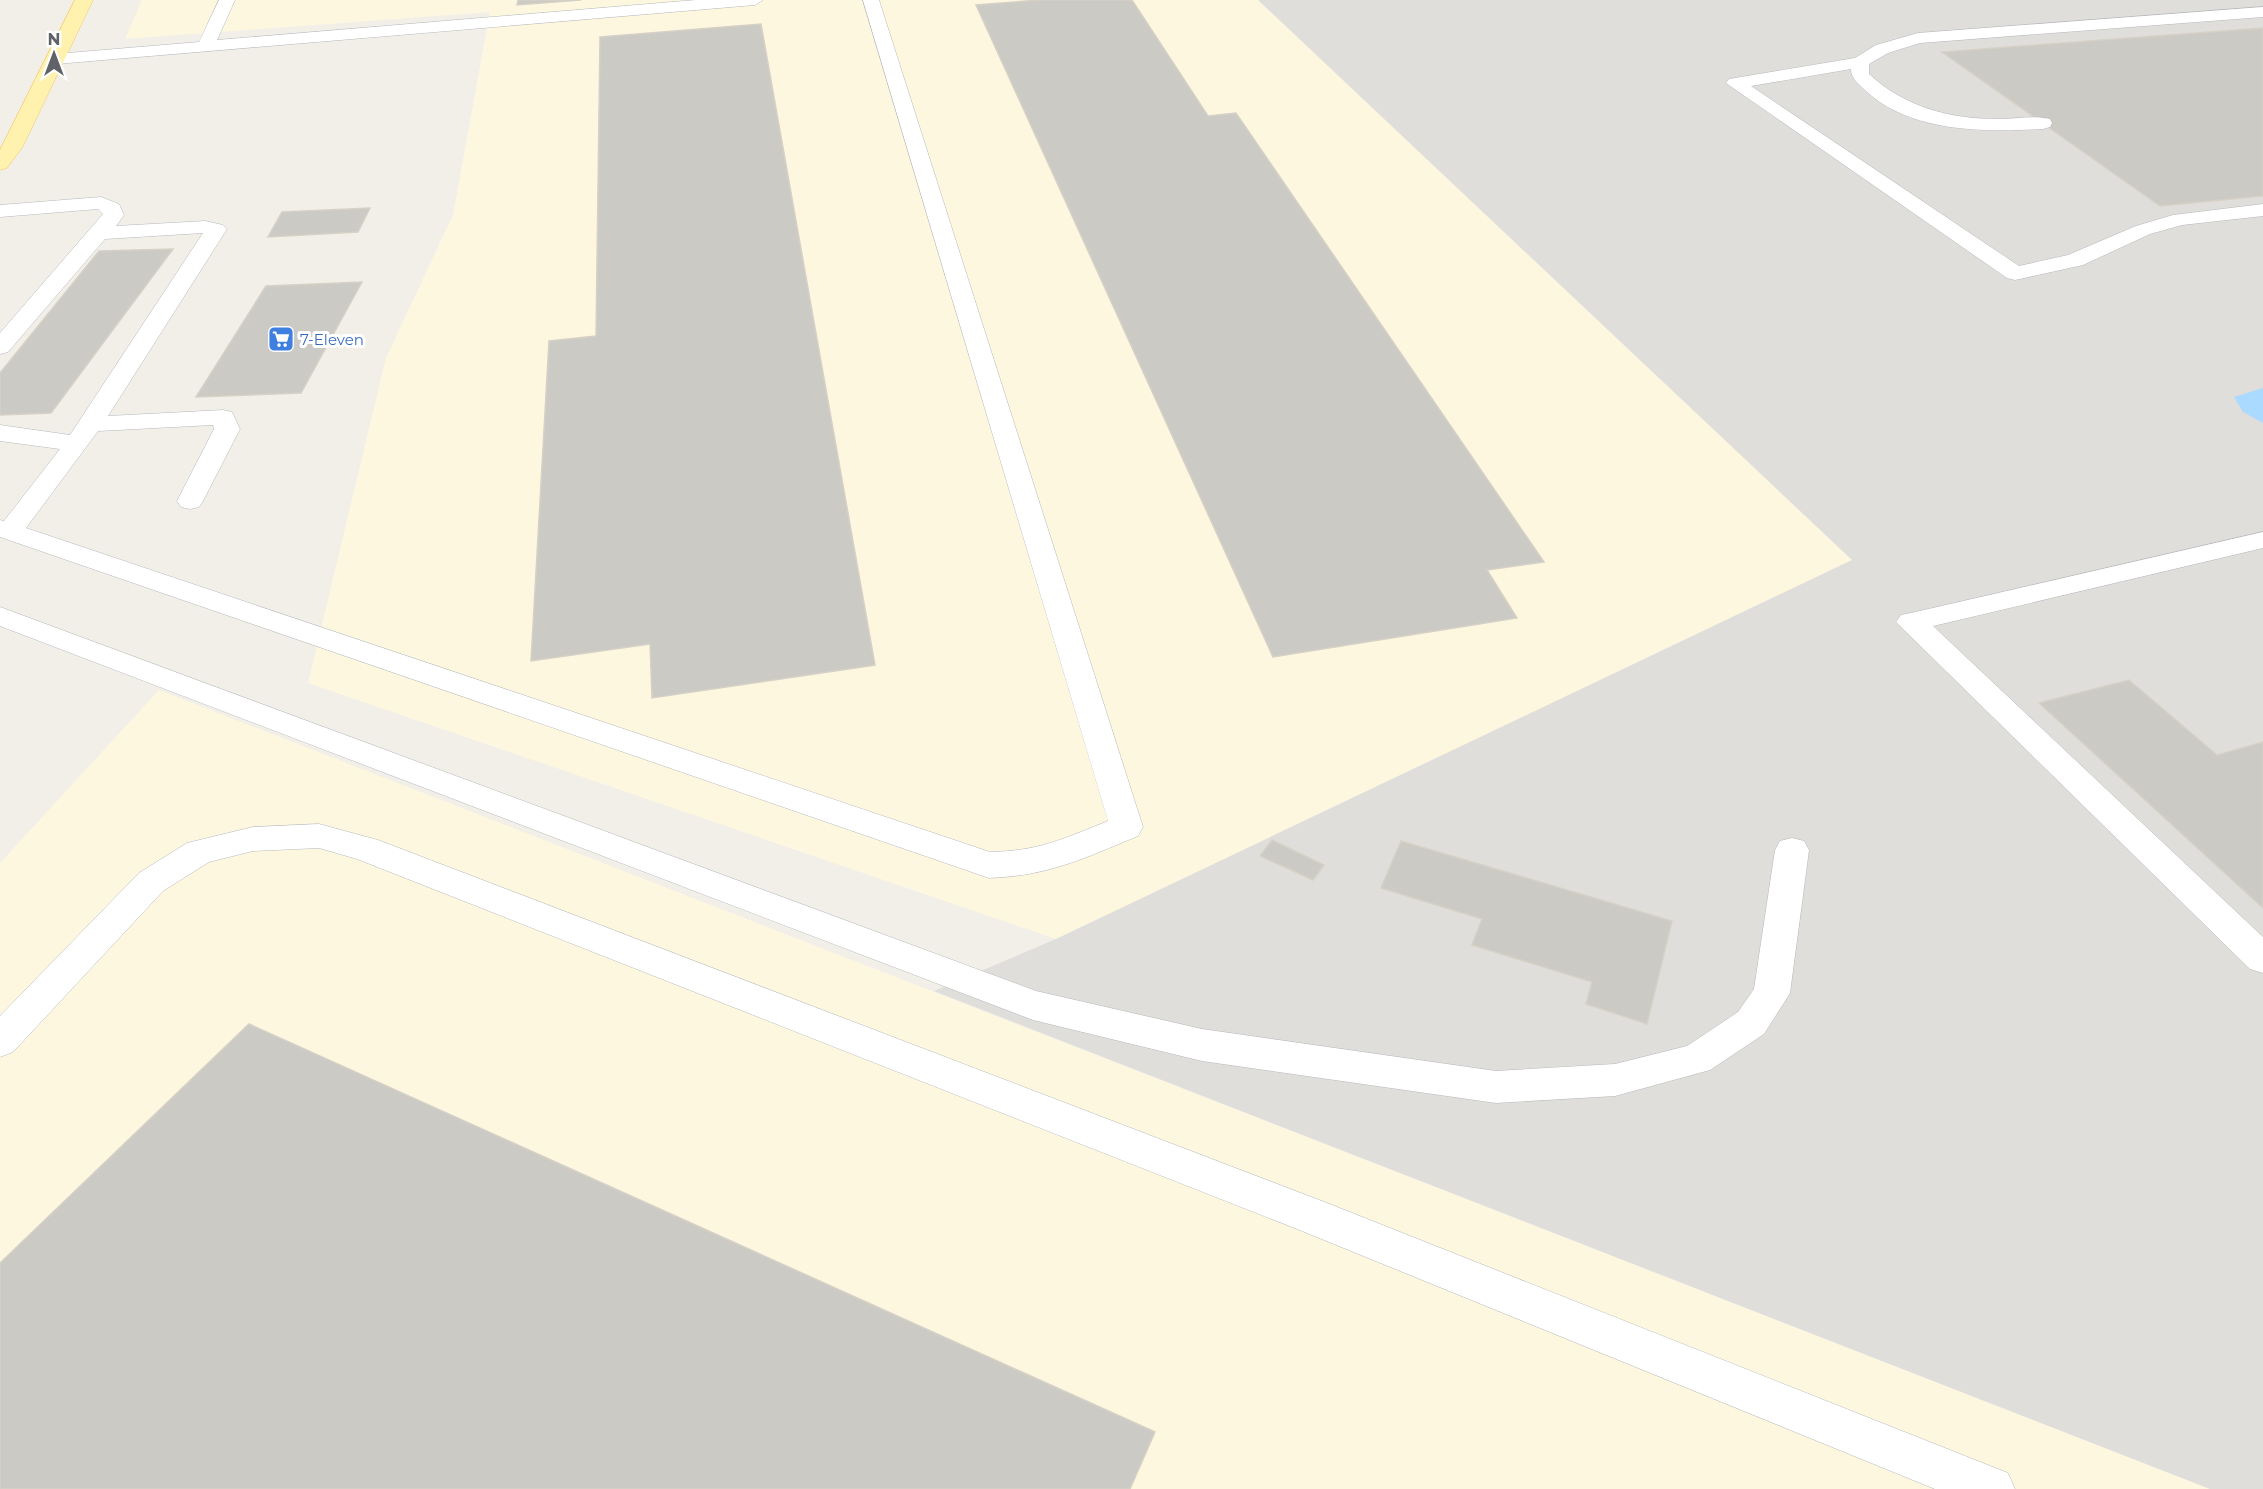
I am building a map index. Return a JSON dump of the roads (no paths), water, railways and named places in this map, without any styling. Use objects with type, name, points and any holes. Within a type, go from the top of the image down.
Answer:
[{"type":"main road","points":[[0,164],[13,146],[84,0]]},
{"type":"lane","points":[[206,46],[227,0]]},
{"type":"lane","points":[[56,59],[755,0]]},
{"type":"lane","points":[[99,233],[205,226],[216,229],[84,434],[5,530],[989,865],[1020,864],[1054,857],[1126,827],[871,0]]},
{"type":"lane","points":[[2263,12],[1918,38],[1882,48],[1860,62],[1735,83],[2015,273],[2075,260],[2143,230],[2180,219],[2263,210]]},
{"type":"lane","points":[[1860,62],[1860,75],[1873,90],[1899,106],[1934,117],[1978,123],[2018,125],[2043,123]]},
{"type":"lane","points":[[0,211],[100,203],[112,208],[114,215],[0,347]]},
{"type":"lane","points":[[0,432],[84,434],[223,417],[227,429],[190,501]]},
{"type":"lane","points":[[2263,540],[1911,622],[2263,959]]},
{"type":"lane","points":[[0,616],[1033,1005],[1202,1045],[1496,1087],[1615,1080],[1697,1059],[1751,1023],[1772,993],[1792,850]]},
{"type":"lane","points":[[0,1041],[151,882],[199,852],[253,839],[319,836],[377,854],[1301,1211],[1992,1489]]},
{"type":"water","points":[[2263,388],[2263,423],[2243,412],[2234,397]]},
{"type":"place","name":"7-Eleven","points":[[281,339]]}]
